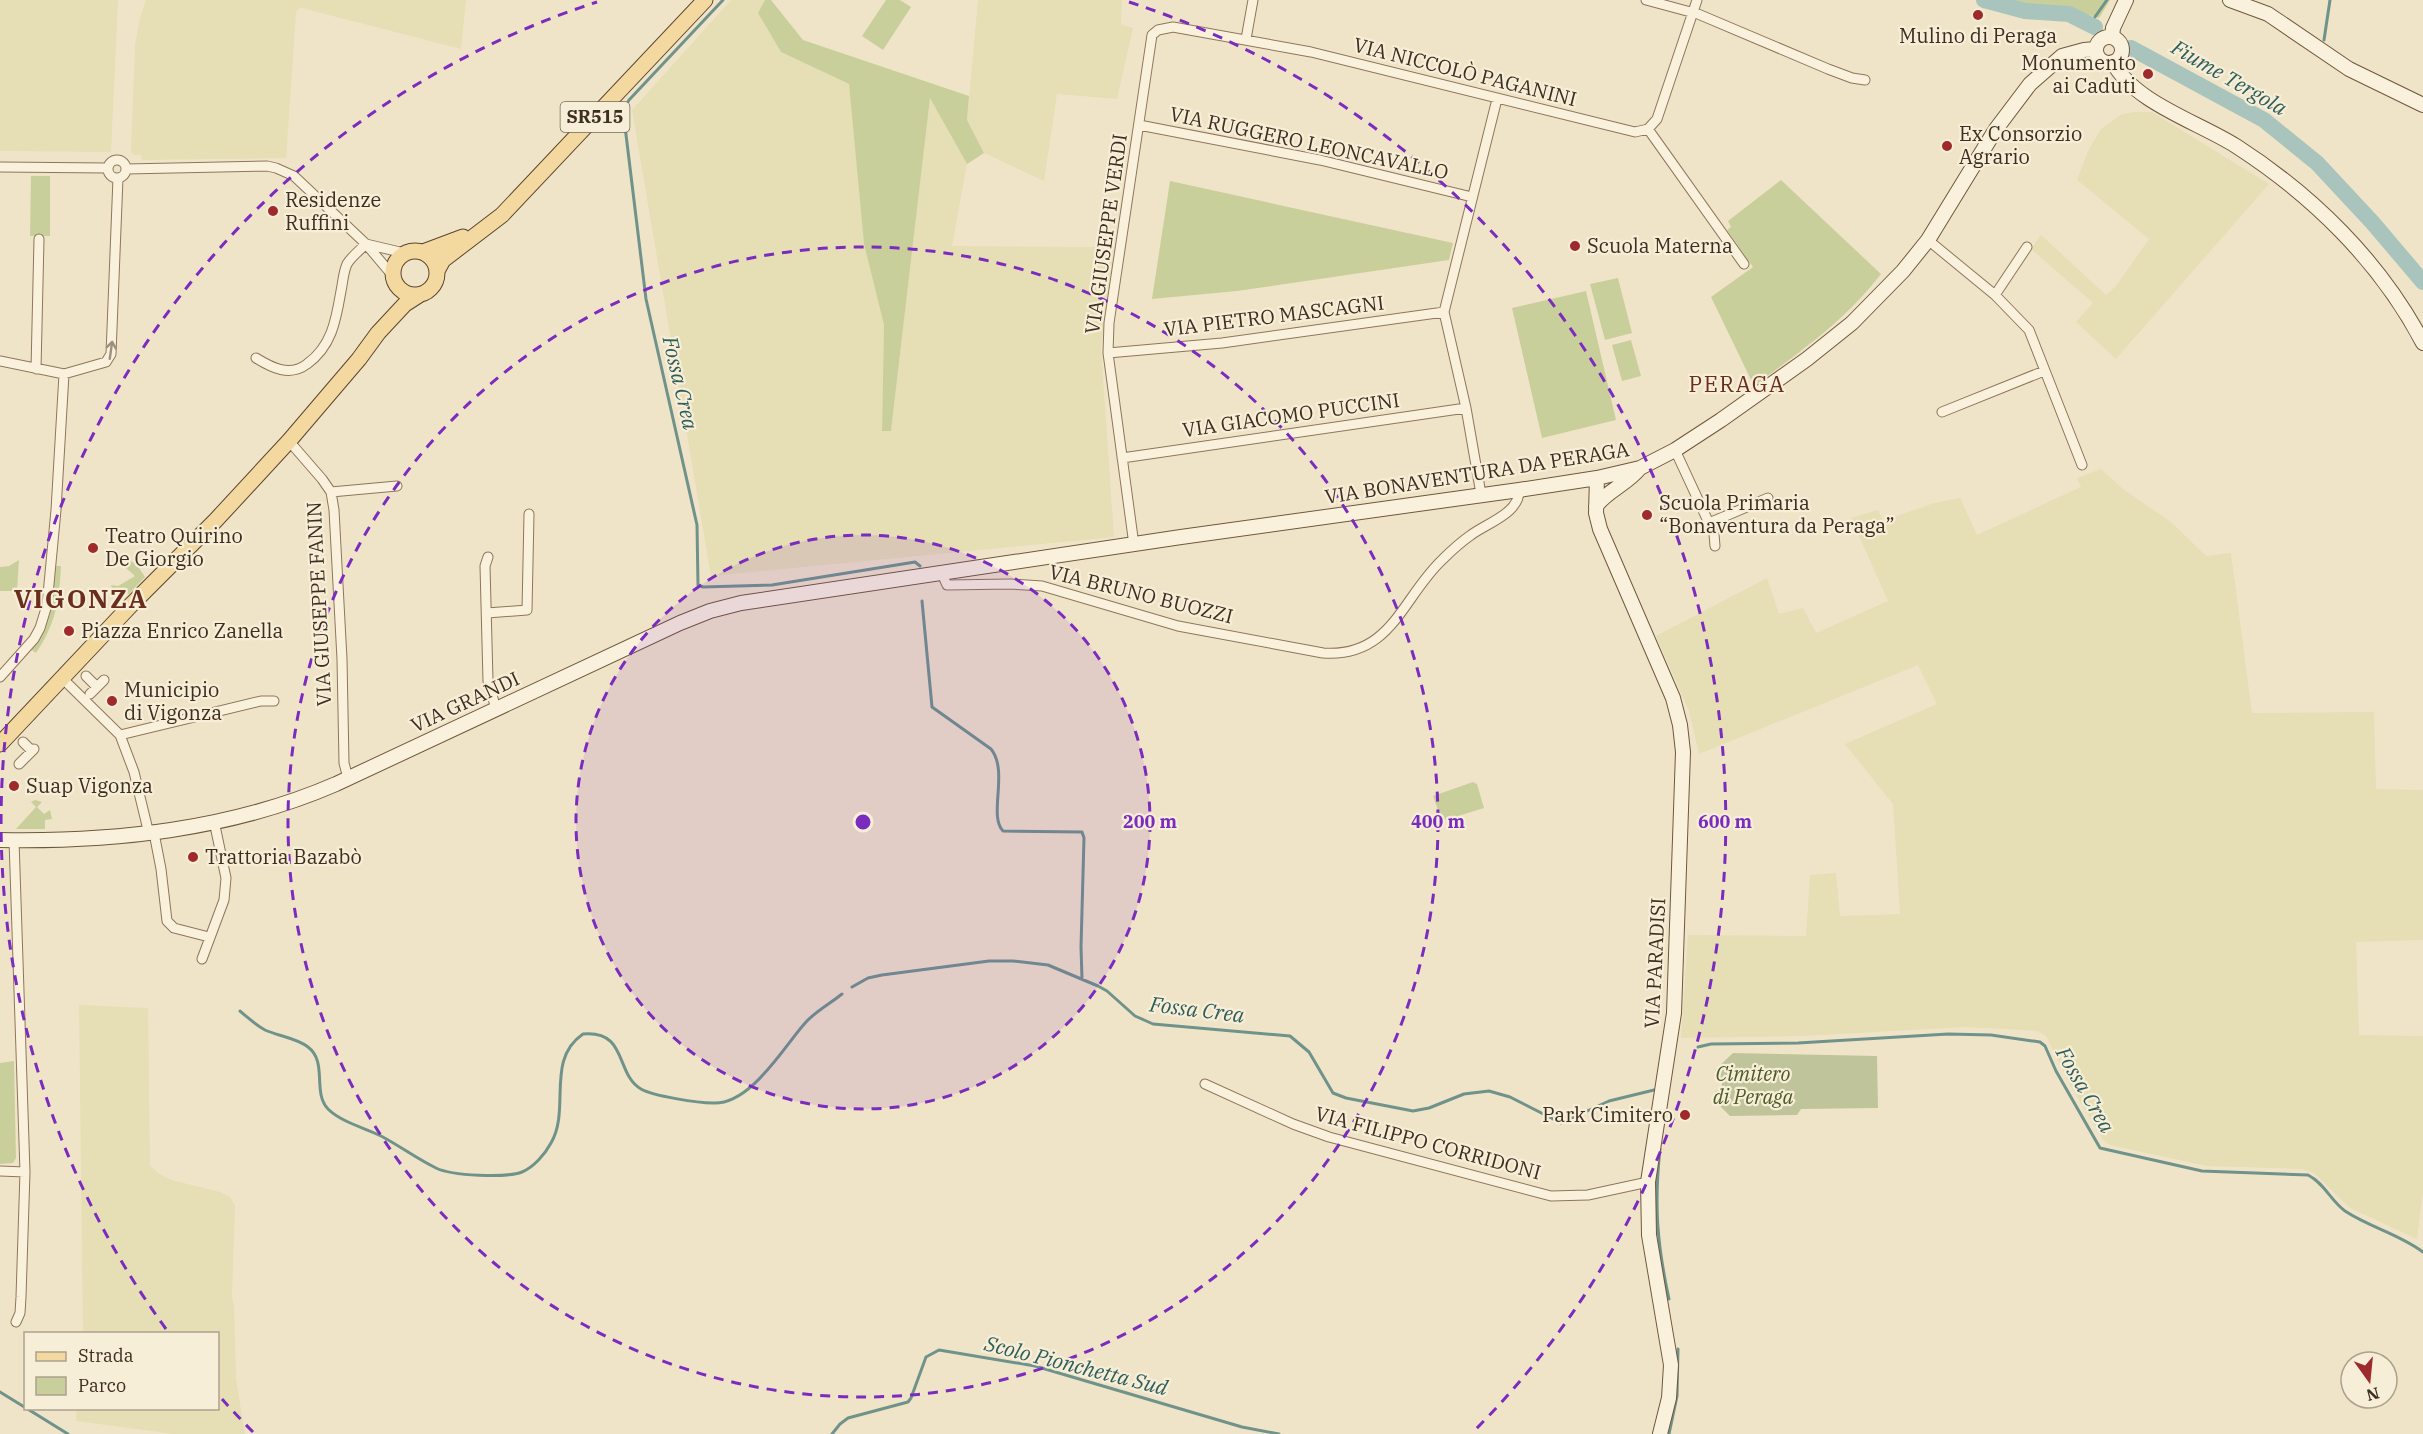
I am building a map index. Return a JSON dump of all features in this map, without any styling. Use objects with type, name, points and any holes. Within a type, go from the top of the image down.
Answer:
[{"type":"main road","name":"SR515","points":[[437,271],[443,260],[502,215],[705,0]]},
{"type":"main road","points":[[2112,37],[2113,28],[2126,0]]},
{"type":"main road","points":[[2230,0],[2268,14],[2349,69],[2423,105]]},
{"type":"main road","points":[[2112,37],[2120,43],[2122,50],[2119,57],[2113,62],[2101,60],[2096,49],[2100,41],[2112,37]]},
{"type":"main road","name":"VIA BONAVENTURA DA PERAGA","points":[[942,574],[1519,490],[1597,478],[1640,468],[1675,450],[1790,371],[1839,334],[1890,284],[1928,240],[1996,129],[2030,84],[2062,56],[2096,49]]},
{"type":"main road","points":[[2113,62],[2122,77],[2136,91],[2234,145],[2314,206],[2368,260],[2389,288],[2423,343]]},
{"type":"main road","name":"SR515","points":[[423,252],[483,231]]},
{"type":"main road","points":[[0,744],[289,441],[359,359],[378,333],[395,303],[395,262],[404,253],[423,252],[433,260],[437,271],[434,284],[425,293],[405,304],[378,333]]},
{"type":"main road","points":[[394,280],[406,293],[419,295]]},
{"type":"main road","points":[[1596,506],[1606,496],[1630,480],[1640,468]]},
{"type":"main road","name":"VIA PARADISI","points":[[1597,478],[1597,520],[1603,539],[1673,698],[1680,724],[1683,752],[1674,1013],[1648,1182],[1649,1235],[1671,1365],[1670,1398],[1660,1434]]},
{"type":"main road","name":"VIA GRANDI","points":[[7,840],[83,840],[152,834],[295,801],[681,622],[710,611],[767,599],[942,574]]},
{"type":"street","points":[[1246,39],[1253,0]]},
{"type":"street","points":[[1646,0],[1693,12],[1836,72],[1865,80]]},
{"type":"street","points":[[1697,0],[1657,119],[1648,129],[1744,264]]},
{"type":"street","name":"VIA NICCOLÒ PAGANINI","points":[[1152,35],[1158,30],[1173,27],[1246,39],[1311,52],[1627,131],[1648,129]]},
{"type":"street","name":"VIA GIUSEPPE VERDI","points":[[1134,545],[1108,353],[1109,322],[1152,35]]},
{"type":"street","points":[[1481,494],[1466,408],[1444,312],[1497,99]]},
{"type":"street","name":"VIA RUGGERO LEONCAVALLO","points":[[1139,125],[1320,160],[1472,198]]},
{"type":"street","points":[[117,159],[123,162],[126,169],[123,175],[118,177],[110,175],[107,168],[110,162],[117,159]]},
{"type":"street","points":[[0,167],[107,168]]},
{"type":"street","points":[[126,169],[276,168],[294,176],[366,244],[394,280]]},
{"type":"street","points":[[0,361],[64,374],[106,362],[111,357],[118,177]]},
{"type":"street","points":[[36,369],[39,239]]},
{"type":"street","points":[[1928,240],[1995,295],[2029,330],[2082,465]]},
{"type":"street","points":[[366,244],[404,253]]},
{"type":"street","points":[[256,358],[272,369],[284,370],[303,367],[313,360],[330,340],[335,326],[346,266],[366,244]]},
{"type":"street","points":[[1995,295],[2027,247]]},
{"type":"street","name":"VIA PIETRO MASCAGNI","points":[[1108,353],[1221,343],[1444,312]]},
{"type":"street","points":[[1942,412],[2044,371]]},
{"type":"street","points":[[0,677],[22,654],[40,628],[47,605],[56,510],[64,374]]},
{"type":"street","name":"VIA GIACOMO PUCCINI","points":[[1122,458],[1466,408]]},
{"type":"street","name":"VIA GIUSEPPE FANIN","points":[[289,441],[331,492],[334,510],[342,659],[344,763],[348,778]]},
{"type":"street","points":[[1675,450],[1714,534],[1715,546]]},
{"type":"street","points":[[331,492],[397,486]]},
{"type":"street","name":"VIA BRUNO BUOZZI","points":[[942,574],[947,585],[1042,586],[1178,626],[1323,652],[1344,653],[1363,648],[1382,635],[1441,560],[1473,534],[1511,509],[1519,496],[1519,490]]},
{"type":"street","points":[[1709,523],[1768,498]]},
{"type":"street","points":[[487,613],[527,610],[529,514]]},
{"type":"street","points":[[488,557],[485,566],[489,681],[496,709]]},
{"type":"street","points":[[86,676],[94,690],[105,680]]},
{"type":"street","points":[[62,678],[120,735],[134,772],[161,869],[167,921],[174,928],[209,937]]},
{"type":"street","points":[[120,735],[261,701],[274,701]]},
{"type":"street","points":[[20,764],[33,750],[23,742]]},
{"type":"street","points":[[202,959],[224,900],[226,878],[214,821]]},
{"type":"street","points":[[7,840],[25,1172],[22,1286],[20,1313],[16,1322]]},
{"type":"street","name":"VIA FILIPPO CORRIDONI","points":[[1205,1084],[1293,1124],[1329,1137],[1401,1158],[1551,1196],[1588,1195],[1648,1182]]},
{"type":"street","points":[[0,1171],[25,1172]]},
{"type":"shaded area","points":[[0,0],[118,0],[111,152],[0,151]]},
{"type":"shaded area","points":[[146,0],[466,0],[461,49],[302,8],[298,9],[286,158],[142,160],[141,155],[134,155],[131,152],[135,45]]},
{"type":"shaded area","points":[[731,0],[765,0],[758,13],[781,52],[849,84],[864,244],[884,325],[882,430],[891,431],[930,96],[967,164],[952,246],[1114,247],[1101,348],[1114,537],[711,576],[632,110]]},
{"type":"shaded area","points":[[978,0],[1122,0],[1121,24],[1133,28],[1117,99],[1057,94],[1044,181],[984,153],[967,120]]},
{"type":"shaded area","points":[[2152,112],[2269,184],[2116,359],[2076,322],[2093,303],[2031,249],[2041,235],[2106,295],[2116,286],[2149,239],[2077,180],[2089,149],[2101,129],[2122,114]]},
{"type":"shaded area","points":[[2101,469],[2123,489],[2171,522],[2206,556],[2231,553],[2252,713],[2374,712],[2376,789],[2423,790],[2423,940],[2356,942],[2359,1035],[2423,1036],[2423,1191],[2417,1239],[2350,1208],[2314,1173],[2302,1169],[2207,1166],[2110,1145],[2103,1140],[2070,1085],[2046,1036],[2037,1031],[1966,1027],[1803,1036],[1681,1038],[1688,935],[1806,936],[1810,875],[1836,873],[1840,916],[1900,914],[1893,804],[1845,744],[1937,704],[1918,665],[1699,754],[1689,711],[1656,636],[1767,578],[1779,614],[1803,608],[1816,633],[1888,601],[1851,518],[1878,510],[1883,521],[1934,503],[1960,498],[1977,535],[2081,487],[2077,478]]},
{"type":"shaded area","points":[[79,1005],[148,1008],[150,1166],[161,1175],[175,1181],[220,1192],[230,1197],[235,1206],[232,1297],[236,1379],[245,1434],[174,1434],[76,1421],[77,1410],[219,1410],[219,1332],[83,1332]]},
{"type":"green space","points":[[765,0],[771,0],[803,40],[969,96],[967,120],[984,153],[967,164],[930,98],[891,431],[882,431],[884,325],[864,244],[849,84],[781,52],[758,13]]},
{"type":"green space","points":[[886,0],[900,0],[911,7],[883,50],[862,36]]},
{"type":"green space","points":[[2014,0],[2110,0],[2099,18],[2070,9],[2027,5]]},
{"type":"green space","points":[[31,176],[50,176],[50,236],[30,236]]},
{"type":"green space","points":[[1781,180],[1881,274],[1837,321],[1754,386],[1711,297],[1753,267],[1727,230],[1731,227],[1728,221]]},
{"type":"green space","points":[[1170,181],[1453,243],[1449,260],[1237,291],[1152,299]]},
{"type":"green space","points":[[1618,278],[1632,333],[1605,340],[1590,284]]},
{"type":"green space","points":[[1586,291],[1616,420],[1542,438],[1512,308]]},
{"type":"green space","points":[[1631,340],[1641,376],[1622,381],[1612,345]]},
{"type":"green space","points":[[19,560],[17,591],[0,591],[0,567],[9,566]]},
{"type":"green space","points":[[129,560],[137,565],[145,577],[129,594],[112,588],[111,585],[118,586],[135,576],[126,568]]},
{"type":"green space","points":[[54,566],[61,566],[57,601],[48,632],[36,653],[30,649]]},
{"type":"green space","points":[[1473,782],[1477,784],[1484,808],[1442,821],[1433,796]]},
{"type":"green space","points":[[35,800],[42,802],[37,807],[44,814],[50,810],[52,819],[45,820],[45,829],[16,829],[36,807],[31,802]]},
{"type":"green space","name":"Cimitero di Peraga","points":[[1733,1053],[1877,1056],[1878,1108],[1801,1109],[1797,1115],[1730,1116],[1714,1100],[1715,1091],[1722,1090],[1722,1079],[1715,1079],[1715,1070]]},
{"type":"green space","points":[[14,1061],[16,1158],[13,1163],[0,1164],[0,1063]]},
{"type":"waterway","name":"Fossa Crea","points":[[723,0],[629,100],[623,110],[646,299],[697,525],[698,585],[703,587],[772,585],[915,562],[920,566]]},
{"type":"waterway","name":"Fiume Tergola","points":[[1984,0],[2025,11],[2069,14],[2095,27]]},
{"type":"waterway","points":[[2090,24],[2107,0]]},
{"type":"waterway","points":[[2324,40],[2330,0]]},
{"type":"waterway","name":"Fiume Tergola","points":[[2131,48],[2264,120],[2317,163],[2372,222],[2423,282]]},
{"type":"waterway","name":"Fossa Crea","points":[[922,601],[932,707],[991,749],[998,769],[997,815],[1003,831],[1082,832],[1084,838],[1082,979]]},
{"type":"waterway","name":"Fossa Crea","points":[[852,987],[868,978],[882,975],[989,961],[1048,965],[1107,991],[1135,1016],[1153,1024],[1290,1036],[1309,1052],[1333,1093],[1346,1098],[1413,1111],[1429,1108],[1464,1094],[1489,1091],[1510,1097],[1561,1123],[1609,1101],[1654,1090]]},
{"type":"waterway","points":[[240,1011],[265,1030],[298,1041],[314,1053],[319,1069],[323,1102],[333,1114],[381,1136],[436,1168],[454,1173],[492,1175],[522,1172],[535,1164],[549,1147],[557,1130],[561,1071],[565,1057],[572,1045],[583,1034],[597,1035],[607,1039],[619,1054],[627,1074],[641,1089],[687,1100],[713,1103],[727,1101],[753,1085],[806,1022],[842,994]]},
{"type":"waterway","name":"Fossa Crea","points":[[1698,1047],[1711,1044],[1798,1043],[1948,1034],[1991,1035],[2040,1042],[2045,1046],[2056,1071],[2100,1148],[2202,1171],[2308,1175],[2314,1178],[2345,1211],[2423,1252]]},
{"type":"waterway","name":"Scolo Pionchetta Sud","points":[[1660,1149],[1657,1188],[1658,1224],[1669,1299]]},
{"type":"waterway","name":"Scolo Pionchetta Sud","points":[[1669,1434],[1677,1396],[1678,1349]]},
{"type":"waterway","name":"Scolo Pionchetta Sud","points":[[832,1434],[848,1418],[908,1402],[926,1357],[939,1350],[1035,1366],[1242,1427],[1279,1434]]},
{"type":"waterway","name":"Scolo Pionchetta Sud","points":[[0,1392],[24,1407]]},
{"type":"waterway","name":"Scolo Pionchetta Sud","points":[[29,1410],[68,1434]]},
{"type":"place","name":"Mulino di Peraga","points":[[1978,15]]},
{"type":"place","name":"Monumento ai Caduti","points":[[2148,74]]},
{"type":"place","name":"Ex Consorzio Agrario","points":[[1947,146]]},
{"type":"place","name":"Residenze Ruffini","points":[[273,211]]},
{"type":"place","name":"Scuola Materna","points":[[1575,246]]},
{"type":"place","name":"Scuola Primaria “Bonaventura da Peraga”","points":[[1647,515]]},
{"type":"place","name":"Teatro Quirino De Giorgio","points":[[93,548]]},
{"type":"place","name":"Piazza Enrico Zanella","points":[[69,631]]},
{"type":"place","name":"Municipio di Vigonza","points":[[112,701]]},
{"type":"place","name":"Suap Vigonza","points":[[14,786]]},
{"type":"place","name":"Trattoria Bazabò","points":[[193,857]]},
{"type":"place","name":"Park Cimitero","points":[[1685,1115]]},
{"type":"district","name":"PERAGA","points":[[1737,384]]},
{"type":"district","name":"VIGONZA","points":[[81,599]]}]
